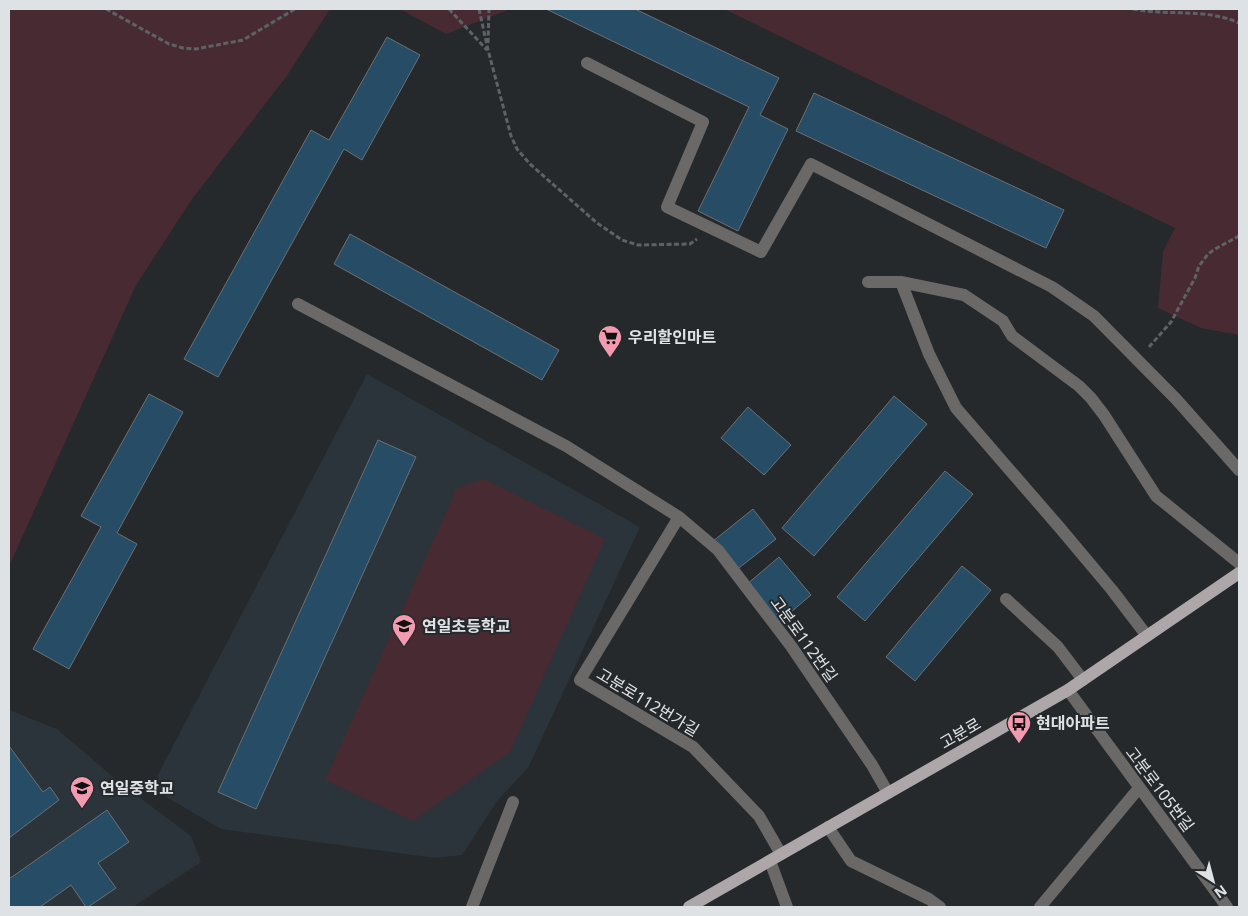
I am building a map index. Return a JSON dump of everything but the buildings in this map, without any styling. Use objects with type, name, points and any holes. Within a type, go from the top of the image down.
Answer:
[{"type":"main road","name":"고분로","points":[[689,907],[1068,690],[1239,574]]},
{"type":"street","points":[[587,63],[703,122],[667,207],[761,252],[811,164],[1052,288],[1094,316],[1176,399],[1239,470]]},
{"type":"street","points":[[868,282],[901,282],[964,295],[1003,321],[1012,336],[1079,386],[1091,398],[1156,496],[1239,563]]},
{"type":"street","points":[[901,282],[929,354],[956,408],[1112,590],[1147,636]]},
{"type":"street","name":"고분로112번길","points":[[298,304],[566,446],[680,516],[718,550],[791,646],[872,765],[888,792]]},
{"type":"street","name":"고분로112번가길","points":[[680,516],[580,680],[693,747],[760,816],[775,858],[787,907]]},
{"type":"street","points":[[1006,599],[1058,647],[1083,680]]},
{"type":"street","name":"고분로105번길","points":[[1068,690],[1227,907]]},
{"type":"street","points":[[1040,907],[1139,788]]},
{"type":"street","points":[[472,907],[513,802]]},
{"type":"street","points":[[828,827],[852,861],[940,907]]},
{"type":"path","points":[[106,9],[169,44],[196,49],[220,46],[243,40],[295,9]]},
{"type":"path","points":[[449,9],[488,50]]},
{"type":"path","points":[[479,9],[511,136],[517,149],[530,164],[597,223],[622,240],[638,245],[690,244],[712,229]]},
{"type":"path","points":[[488,50],[489,9]]},
{"type":"path","points":[[1133,9],[1147,12],[1214,15],[1239,24]]},
{"type":"path","points":[[1136,359],[1171,322],[1195,278],[1199,266],[1208,254],[1239,236]]},
{"type":"shaded area","points":[[9,9],[330,9],[286,77],[192,199],[136,285],[9,566]]},
{"type":"shaded area","points":[[400,9],[510,9],[446,34]]},
{"type":"shaded area","points":[[724,9],[1239,9],[1239,335],[1201,328],[1158,308],[1163,252],[1175,228]]},
{"type":"shaded area","name":"연일초등학교","points":[[367,374],[640,527],[528,768],[497,801],[462,855],[435,858],[221,829],[151,788]]},
{"type":"shaded area","points":[[484,479],[605,539],[510,752],[413,821],[325,780],[457,488]]},
{"type":"shaded area","name":"연일중학교","points":[[9,710],[57,729],[119,782],[191,836],[201,862],[133,907],[9,907]]},
{"type":"place","name":"우리할인마트","points":[[610,358]]},
{"type":"place","name":"연일초등학교","points":[[404,647]]},
{"type":"place","name":"현대아파트","points":[[1019,744]]},
{"type":"place","name":"연일중학교","points":[[82,809]]}]
